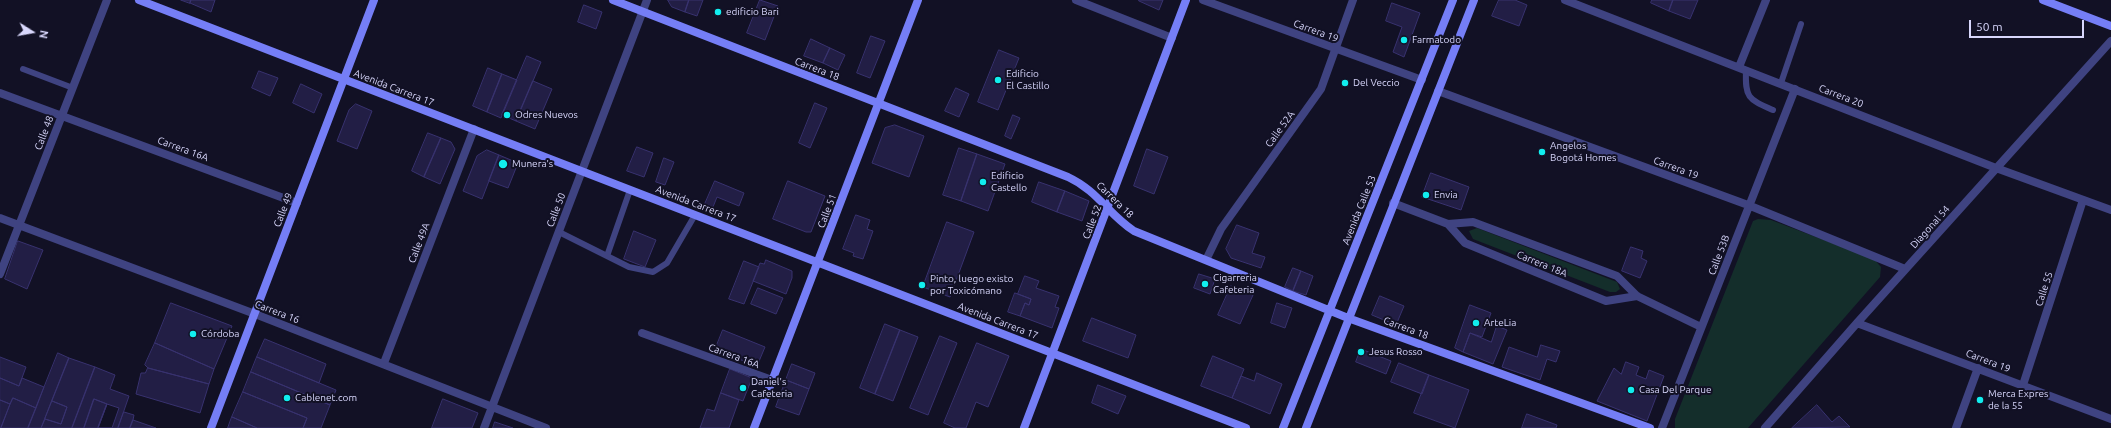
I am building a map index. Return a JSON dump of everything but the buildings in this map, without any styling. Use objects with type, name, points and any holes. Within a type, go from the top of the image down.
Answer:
[{"type":"street","name":"Calle 48","points":[[0,274],[107,0]]},
{"type":"street","name":"Avenida Carrera 17","points":[[139,0],[1246,428]]},
{"type":"street","name":"Calle 49","points":[[211,428],[374,0]]},
{"type":"street","name":"Carrera 18","points":[[613,0],[1074,180],[1090,190],[1120,222],[1134,231],[1348,318],[1650,428]]},
{"type":"street","name":"Calle 50","points":[[484,428],[647,0]]},
{"type":"street","name":"Calle 51","points":[[754,428],[918,0]]},
{"type":"street","points":[[1076,0],[1172,38]]},
{"type":"street","name":"Calle 52","points":[[1024,428],[1186,0]]},
{"type":"street","name":"Carrera 19","points":[[1203,0],[1422,80]]},
{"type":"street","name":"Calle 52A","points":[[1206,260],[1221,229],[1321,89],[1353,0]]},
{"type":"street","name":"Avenida Calle 53","points":[[1283,428],[1453,0]]},
{"type":"street","points":[[1306,428],[1393,203],[1474,0]]},
{"type":"street","name":"Carrera 20","points":[[1565,0],[1996,168],[2111,210]]},
{"type":"street","points":[[1742,69],[1766,0]]},
{"type":"street","points":[[2043,0],[2111,26]]},
{"type":"street","name":"Diagonal 54","points":[[1765,428],[1857,322],[2111,41]]},
{"type":"street","name":"Calle 53B","points":[[1662,428],[1748,205],[1795,89]]},
{"type":"street","name":"Carrera 19","points":[[1438,91],[1748,205],[1905,269]]},
{"type":"street","name":"Carrera 16A","points":[[0,93],[297,203]]},
{"type":"street","name":"Calle 49A","points":[[384,363],[474,129]]},
{"type":"street","name":"Calle 55","points":[[2023,385],[2083,200]]},
{"type":"street","name":"Carrera 18A","points":[[1393,203],[1448,224],[1473,222],[1617,276],[1637,296],[1701,327]]},
{"type":"street","name":"Carrera 16","points":[[0,218],[384,363],[546,428]]},
{"type":"street","name":"Carrera 18A","points":[[1448,224],[1465,243],[1606,301],[1637,296]]},
{"type":"street","name":"Carrera 19","points":[[1857,322],[2111,419]]},
{"type":"street","name":"Carrera 16A","points":[[642,333],[772,380]]},
{"type":"street","points":[[1956,428],[1978,368]]},
{"type":"lane","points":[[1781,83],[1801,24]]},
{"type":"lane","points":[[23,69],[73,88]]},
{"type":"lane","points":[[1742,69],[1746,93],[1753,101],[1773,110]]},
{"type":"lane","points":[[607,256],[630,190]]},
{"type":"lane","points":[[558,232],[629,267],[653,272],[667,263],[695,215]]},
{"type":"green space","points":[[1758,219],[1771,220],[1874,259],[1881,267],[1880,277],[1748,428],[1675,428],[1675,419],[1753,221]]},
{"type":"green space","points":[[1477,228],[1617,282],[1620,289],[1616,292],[1610,292],[1473,239],[1469,231]]},
{"type":"place","name":"edificio Bari","points":[[718,12]]},
{"type":"place","name":"Farmatodo","points":[[1404,40]]},
{"type":"place","name":"Edificio El Castillo","points":[[998,80]]},
{"type":"place","name":"Del Veccio","points":[[1345,83]]},
{"type":"place","name":"Odres Nuevos","points":[[507,115]]},
{"type":"place","name":"Angelos Bogotá Homes","points":[[1542,152]]},
{"type":"place","name":"Munera's","points":[[503,164]]},
{"type":"place","name":"Edificio Castello","points":[[983,182]]},
{"type":"place","name":"Envia","points":[[1426,195]]},
{"type":"place","name":"Cigarreria Cafeteria","points":[[1205,284]]},
{"type":"place","name":"Pinto, luego existo por Toxicómano","points":[[922,285]]},
{"type":"place","name":"ArteLia","points":[[1476,323]]},
{"type":"place","name":"Córdoba","points":[[193,334]]},
{"type":"place","name":"Jesus Rosso","points":[[1361,352]]},
{"type":"place","name":"Daniel's Cafeteria","points":[[743,388]]},
{"type":"place","name":"Casa Del Parque","points":[[1631,390]]},
{"type":"place","name":"Cablenet.com","points":[[287,398]]},
{"type":"place","name":"Merca Expres de la 55","points":[[1980,400]]}]
